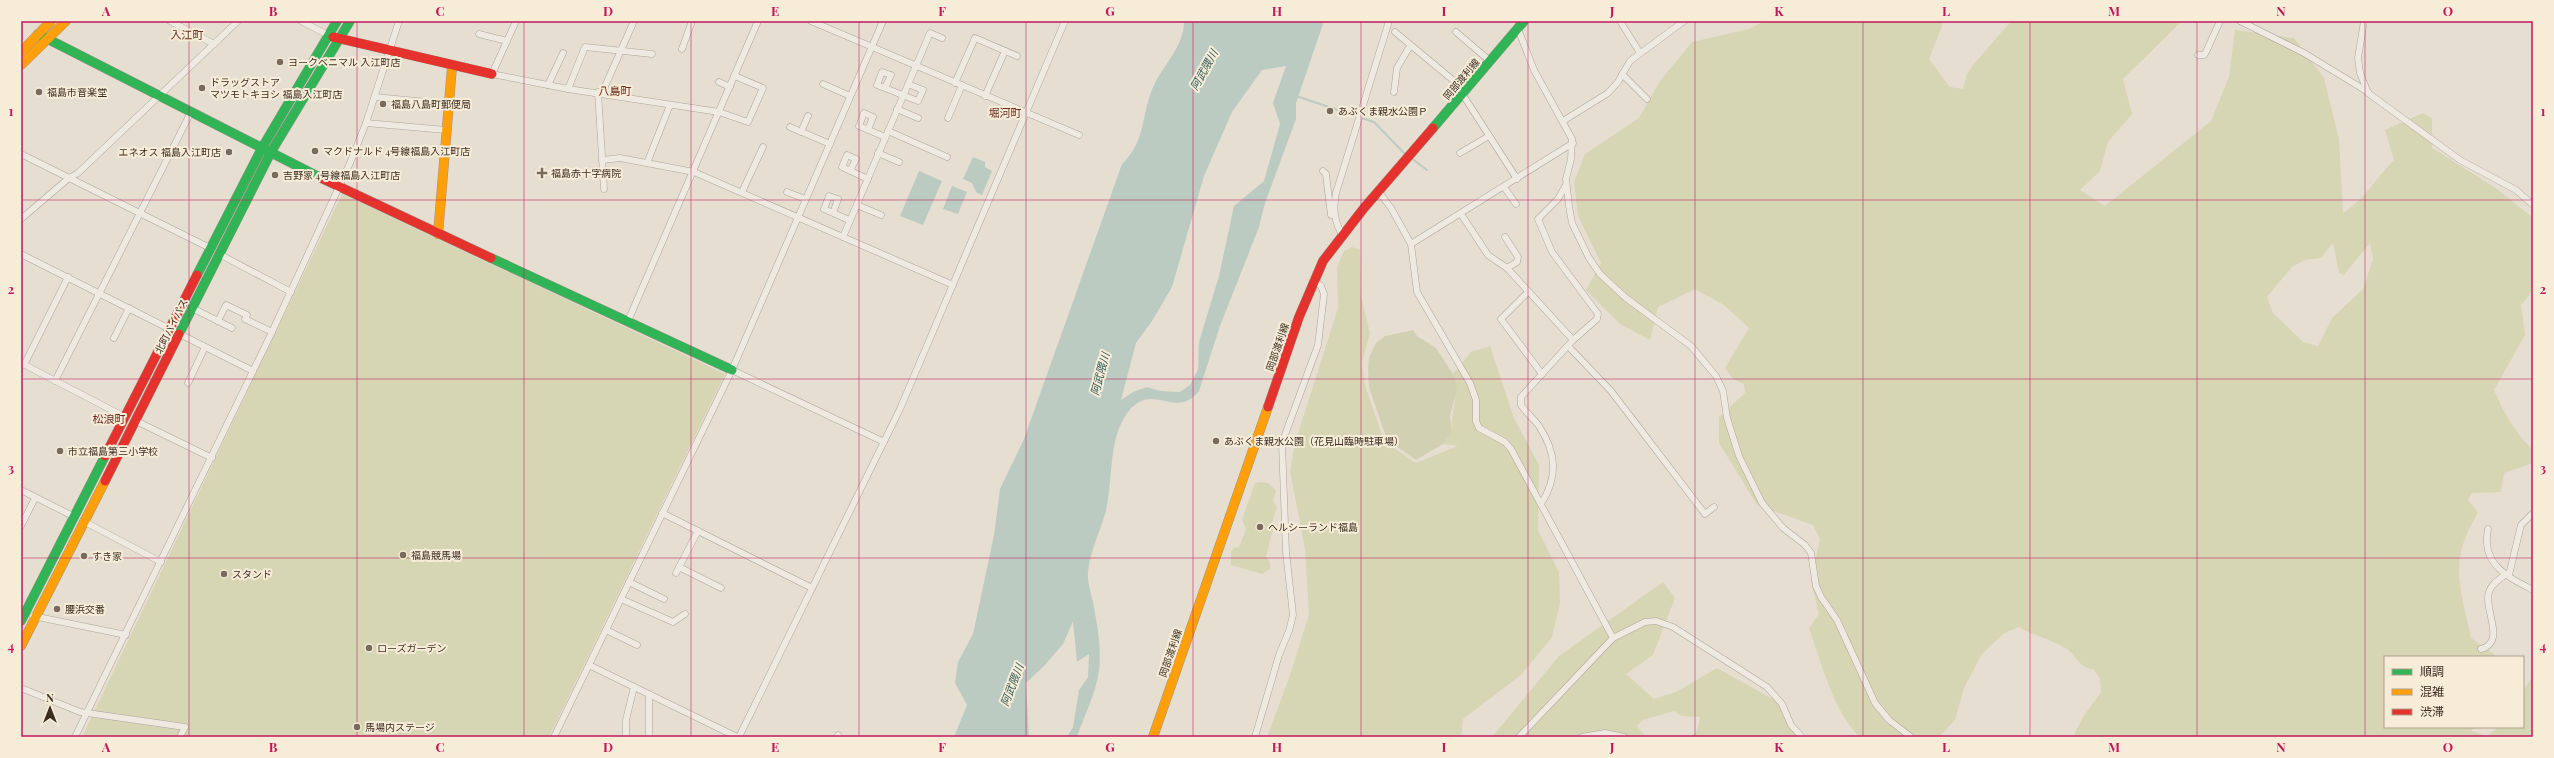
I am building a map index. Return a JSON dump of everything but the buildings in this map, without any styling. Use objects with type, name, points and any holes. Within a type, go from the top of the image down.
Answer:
[{"type":"main road","points":[[21,52],[51,21]]},
{"type":"main road","points":[[21,65],[66,21]]},
{"type":"main road","name":"北町バイパス","points":[[22,616],[125,417],[175,331],[192,308],[215,252],[262,148],[337,21]]},
{"type":"main road","name":"北町バイパス","points":[[21,646],[134,420],[175,331],[215,252],[271,152],[350,21]]},
{"type":"main road","name":"岡部渡利線","points":[[1153,737],[1313,280],[1323,261],[1343,236],[1524,21]]},
{"type":"main road","points":[[38,34],[339,187],[732,370]]},
{"type":"main road","points":[[328,35],[338,40],[388,52],[452,67],[492,74]]},
{"type":"main road","points":[[438,234],[452,67]]},
{"type":"street","points":[[170,21],[214,44]]},
{"type":"street","points":[[21,219],[68,178],[78,173],[161,96],[238,21]]},
{"type":"street","points":[[301,21],[328,35]]},
{"type":"street","points":[[75,737],[212,458],[339,187],[366,123],[399,21]]},
{"type":"street","points":[[516,21],[492,74],[568,89],[719,112],[748,122],[763,88],[735,76]]},
{"type":"street","points":[[604,189],[600,93],[622,51],[634,21]]},
{"type":"street","points":[[682,49],[692,21]]},
{"type":"street","points":[[628,322],[758,21]]},
{"type":"street","points":[[811,21],[962,85],[1026,114],[1079,135]]},
{"type":"street","points":[[554,737],[732,370],[805,199],[884,21]]},
{"type":"street","points":[[589,665],[738,737],[884,442],[953,285],[1065,21]]},
{"type":"street","points":[[1336,226],[1334,213],[1338,184],[1389,21]]},
{"type":"street","points":[[1620,21],[1640,53]]},
{"type":"street","points":[[1563,121],[1608,93],[1616,85],[1626,65],[1677,23],[1684,21]]},
{"type":"street","points":[[2198,55],[2204,55],[2206,52],[2220,21]]},
{"type":"street","points":[[2240,21],[2304,53],[2368,93],[2460,160],[2516,190],[2533,205]]},
{"type":"street","points":[[2364,21],[2358,58],[2360,73],[2368,93]]},
{"type":"street","points":[[1518,29],[1534,70],[1563,121],[1573,143],[1566,185],[1572,223],[1589,258],[1600,274],[1636,306],[1691,346],[1716,376],[1722,391],[1727,418],[1739,456],[1762,503],[1783,528],[1805,545],[1811,553],[1816,586],[1821,597],[1837,620],[1868,690],[1889,720],[1911,737]]},
{"type":"street","points":[[1394,32],[1464,93],[1489,136],[1517,179]]},
{"type":"street","points":[[1456,32],[1490,61]]},
{"type":"street","points":[[843,237],[930,33],[942,38]]},
{"type":"street","points":[[478,34],[507,41]]},
{"type":"street","points":[[955,83],[975,38],[1017,56]]},
{"type":"street","points":[[1394,92],[1397,68],[1410,46]]},
{"type":"street","points":[[568,89],[585,47],[652,54]]},
{"type":"street","points":[[985,96],[1005,50]]},
{"type":"street","points":[[548,85],[563,53]]},
{"type":"street","points":[[1622,74],[1647,99]]},
{"type":"street","points":[[718,82],[730,87]]},
{"type":"street","points":[[823,84],[850,96]]},
{"type":"street","points":[[885,88],[918,102],[923,90],[908,84]]},
{"type":"street","points":[[948,118],[962,85]]},
{"type":"street","points":[[375,97],[448,104]]},
{"type":"street","points":[[647,163],[670,104]]},
{"type":"street","points":[[898,109],[918,118]]},
{"type":"street","points":[[55,381],[191,112]]},
{"type":"street","points":[[801,132],[808,116]]},
{"type":"street","points":[[366,123],[446,130]]},
{"type":"street","points":[[790,127],[830,144]]},
{"type":"street","points":[[868,130],[887,134],[947,157]]},
{"type":"street","points":[[1460,153],[1489,136]]},
{"type":"street","points":[[1411,244],[1573,143]]},
{"type":"street","points":[[742,192],[763,147]]},
{"type":"street","points":[[878,153],[898,162]]},
{"type":"street","points":[[21,154],[291,292]]},
{"type":"street","points":[[602,160],[620,158],[694,172],[798,216],[953,285]]},
{"type":"street","points":[[850,171],[868,179]]},
{"type":"street","points":[[1323,171],[1326,174],[1332,220],[1343,236]]},
{"type":"street","points":[[1541,504],[1552,487],[1552,454],[1539,427],[1524,410],[1520,401],[1521,397],[1573,340],[1597,319],[1598,314],[1578,290],[1552,252],[1538,219],[1558,199],[1566,185]]},
{"type":"street","points":[[1504,187],[1516,204]]},
{"type":"street","points":[[787,192],[805,199]]},
{"type":"street","points":[[1379,192],[1391,208],[1411,244],[1417,292],[1470,383],[1476,400],[1476,421],[1479,428],[1505,442],[1511,449],[1613,638]]},
{"type":"street","points":[[856,205],[881,215]]},
{"type":"street","points":[[833,213],[849,220]]},
{"type":"street","points":[[1461,214],[1488,255],[1507,268],[1573,340]]},
{"type":"street","points":[[1505,237],[1518,257],[1517,262],[1507,268]]},
{"type":"street","points":[[21,254],[100,292],[253,371]]},
{"type":"street","points":[[68,277],[23,364],[125,417]]},
{"type":"street","points":[[1255,737],[1279,654],[1289,631],[1293,615],[1286,552],[1282,443],[1318,345],[1324,294],[1321,286],[1313,280]]},
{"type":"street","points":[[1528,292],[1501,319],[1542,374]]},
{"type":"street","points":[[218,321],[226,305],[247,315],[245,319],[272,332]]},
{"type":"street","points":[[114,338],[129,308]]},
{"type":"street","points":[[192,308],[232,328]]},
{"type":"street","points":[[1568,346],[1611,391],[1705,514],[1714,507]]},
{"type":"street","points":[[188,384],[205,347]]},
{"type":"street","points":[[732,370],[884,442]]},
{"type":"street","points":[[134,420],[212,458]]},
{"type":"street","points":[[21,490],[73,516]]},
{"type":"street","points":[[21,526],[35,498]]},
{"type":"street","points":[[662,513],[812,588]]},
{"type":"street","points":[[2481,649],[2486,648],[2493,638],[2492,619],[2488,605],[2489,592],[2494,584],[2508,574],[2521,525],[2533,513]]},
{"type":"street","points":[[83,521],[161,562]]},
{"type":"street","points":[[2488,529],[2486,542],[2490,558],[2499,569],[2533,590]]},
{"type":"street","points":[[698,531],[678,570],[721,588]]},
{"type":"street","points":[[629,582],[664,599]]},
{"type":"street","points":[[621,599],[673,622],[685,614]]},
{"type":"street","points":[[22,616],[35,616],[126,635]]},
{"type":"street","points":[[1518,737],[1613,638],[1645,622],[1656,621],[1673,627],[1754,677],[1771,690],[1782,704],[1790,725],[1802,737]]},
{"type":"street","points":[[606,630],[637,646]]},
{"type":"street","points":[[626,737],[626,720],[634,687]]},
{"type":"street","points":[[21,688],[80,712],[185,727],[180,737]]},
{"type":"street","points":[[648,737],[649,694]]},
{"type":"street","points":[[1582,737],[1592,734],[1605,733],[1624,737]]},
{"type":"green space","points":[[1764,21],[1944,21],[1929,59],[1950,87],[1963,89],[1967,74],[1974,64],[2011,21],[2182,21],[2123,79],[2132,114],[2108,142],[2100,171],[2080,190],[2105,206],[2211,121],[2229,77],[2235,30],[2294,38],[2324,78],[2339,139],[2343,213],[2364,195],[2394,160],[2385,130],[2423,113],[2432,118],[2432,148],[2496,188],[2533,218],[2533,290],[2521,305],[2525,335],[2494,390],[2510,422],[2533,450],[2533,463],[2504,473],[2501,492],[2472,493],[2468,500],[2478,513],[2463,545],[2459,574],[2460,588],[2471,638],[2497,656],[2384,656],[2384,728],[2473,728],[2471,731],[2487,736],[2497,728],[2524,728],[2524,690],[2533,676],[2533,737],[2073,737],[2083,717],[2101,692],[2100,679],[2094,670],[2087,668],[2079,662],[2067,649],[2018,627],[2003,634],[1982,654],[1964,688],[1955,720],[1939,737],[1860,737],[1843,715],[1836,701],[1829,686],[1809,628],[1819,614],[1811,581],[1820,539],[1813,525],[1757,505],[1719,443],[1719,417],[1745,393],[1744,384],[1733,379],[1725,368],[1749,328],[1724,305],[1695,289],[1658,307],[1650,340],[1620,324],[1586,290],[1601,263],[1578,216],[1574,182],[1585,154],[1639,118],[1660,81],[1692,42],[1749,29]],"holes":[[[2333,243],[2339,273],[2344,275],[2370,243],[2373,259],[2363,289],[2332,318],[2318,346],[2303,342],[2273,313],[2267,297],[2292,267],[2305,260],[2321,258]]]},
{"type":"green space","name":"福島競馬場","points":[[342,194],[725,374],[549,737],[82,737]]},
{"type":"green space","points":[[1352,247],[1360,250],[1361,297],[1370,333],[1362,362],[1365,385],[1384,441],[1416,463],[1458,446],[1443,444],[1452,433],[1452,417],[1456,390],[1453,374],[1471,352],[1490,346],[1514,418],[1539,465],[1538,530],[1559,572],[1560,603],[1552,637],[1521,675],[1463,719],[1461,737],[1267,737],[1290,675],[1309,615],[1305,549],[1290,471],[1295,443],[1338,308],[1337,267],[1344,251]]},
{"type":"green space","points":[[1413,330],[1417,336],[1436,348],[1453,374],[1457,389],[1450,416],[1452,433],[1443,444],[1416,460],[1387,440],[1369,387],[1368,370],[1369,357],[1376,343],[1385,336]]},
{"type":"green space","name":"ヘルシーランド福島","points":[[1255,483],[1268,483],[1276,490],[1273,501],[1277,507],[1272,523],[1274,525],[1266,557],[1270,562],[1270,569],[1262,574],[1231,565],[1231,551],[1234,548],[1239,547],[1246,529],[1242,520]]},
{"type":"green space","points":[[1663,582],[1675,598],[1653,655],[1626,674],[1654,699],[1676,692],[1717,668],[1782,704],[1797,737],[1690,737],[1697,731],[1700,717],[1681,716],[1674,711],[1643,720],[1637,726],[1646,737],[1492,737],[1559,656]]},
{"type":"water","name":"阿武隈川","points":[[1184,21],[1324,21],[1296,103],[1296,119],[1265,203],[1259,227],[1220,326],[1199,391],[1190,399],[1181,402],[1146,399],[1137,403],[1128,412],[1121,423],[1114,448],[1108,501],[1090,558],[1088,572],[1099,636],[1099,671],[1093,696],[1077,737],[1067,737],[1073,727],[1079,690],[1088,677],[1089,654],[1077,662],[1073,621],[1063,644],[1044,666],[1026,683],[1029,737],[954,737],[967,705],[955,683],[958,662],[973,634],[994,535],[1000,489],[1024,439],[1122,164],[1136,145],[1143,125],[1150,94],[1159,75],[1178,46]],"holes":[[[1286,66],[1273,103],[1280,124],[1264,181],[1234,206],[1219,276],[1199,342],[1198,370],[1190,385],[1180,392],[1160,391],[1147,387],[1133,392],[1121,400],[1136,343],[1152,321],[1172,287],[1204,176],[1232,112],[1262,70]]]},
{"type":"water","points":[[973,157],[985,162],[985,167],[992,171],[982,195],[976,192],[972,183],[963,179]]},
{"type":"water","points":[[919,171],[942,181],[923,225],[900,216]]},
{"type":"water","points":[[952,186],[967,192],[958,214],[943,209]]},
{"type":"waterway","points":[[1296,96],[1374,122],[1405,154]]},
{"type":"waterway","points":[[1411,158],[1427,170]]},
{"type":"traffic: fast","points":[[197,275],[262,148],[337,21]]},
{"type":"traffic: fast","points":[[179,334],[271,152],[350,21]]},
{"type":"traffic: fast","points":[[1433,128],[1524,21]]},
{"type":"traffic: fast","points":[[38,34],[321,178]]},
{"type":"traffic: fast","points":[[491,258],[732,370]]},
{"type":"traffic: fast","points":[[21,621],[105,456]]},
{"type":"traffic: slow","points":[[21,52],[51,21]]},
{"type":"traffic: slow","points":[[21,65],[66,21]]},
{"type":"traffic: slow","points":[[438,234],[452,67]]},
{"type":"traffic: slow","points":[[1153,737],[1268,407]]},
{"type":"traffic: slow","points":[[21,646],[105,481]]},
{"type":"traffic: jam","points":[[333,37],[492,74]]},
{"type":"traffic: jam","points":[[1268,407],[1299,317],[1323,261],[1364,208],[1433,128]]},
{"type":"traffic: jam","points":[[321,178],[491,258]]},
{"type":"traffic: jam","points":[[105,456],[197,275]]},
{"type":"traffic: jam","points":[[105,481],[179,334]]},
{"type":"place","name":"ヨークベニマル 入江町店","points":[[280,62]]},
{"type":"place","name":"ドラッグストア マツモトキヨシ 福島入江町店","points":[[202,88]]},
{"type":"place","name":"福島市音楽堂","points":[[39,92]]},
{"type":"place","name":"福島八島町郵便局","points":[[383,104]]},
{"type":"place","name":"あぶくま親水公園Ｐ","points":[[1330,111]]},
{"type":"place","name":"マクドナルド 4号線福島入江町店","points":[[315,151]]},
{"type":"place","name":"エネオス 福島入江町店","points":[[229,152]]},
{"type":"place","name":"福島赤十字病院","points":[[542,173]]},
{"type":"place","name":"吉野家 4号線福島入江町店","points":[[275,175]]},
{"type":"place","name":"あぶくま親水公園（花見山臨時駐車場）","points":[[1216,441]]},
{"type":"place","name":"市立福島第三小学校","points":[[60,451]]},
{"type":"place","name":"ヘルシーランド福島","points":[[1260,527]]},
{"type":"place","name":"福島競馬場","points":[[403,555]]},
{"type":"place","name":"すき家","points":[[84,556]]},
{"type":"place","name":"スタンド","points":[[224,574]]},
{"type":"place","name":"腰浜交番","points":[[57,609]]},
{"type":"place","name":"ローズガーデン","points":[[369,648]]},
{"type":"place","name":"馬場内ステージ","points":[[357,727]]},
{"type":"district","name":"入江町","points":[[187,35]]},
{"type":"district","name":"八島町","points":[[615,91]]},
{"type":"district","name":"堀河町","points":[[1005,113]]},
{"type":"district","name":"松浪町","points":[[109,419]]}]
